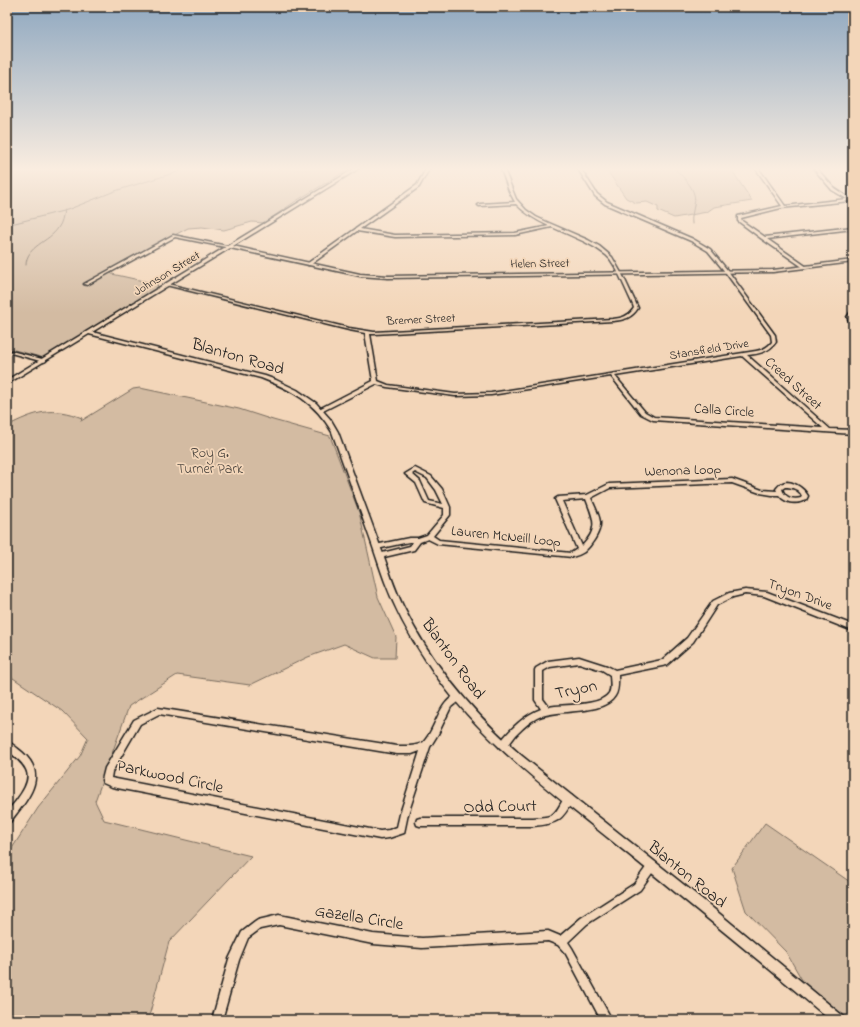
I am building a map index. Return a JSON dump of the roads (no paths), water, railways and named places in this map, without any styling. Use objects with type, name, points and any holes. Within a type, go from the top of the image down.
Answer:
[{"type":"street","name":"Johnson Street","points":[[7,382],[89,334],[281,217]]},
{"type":"street","points":[[309,264],[376,217]]},
{"type":"street","points":[[537,217],[604,251],[612,259],[619,272]]},
{"type":"street","name":"Stansfield Drive","points":[[376,382],[395,387],[455,395],[479,395],[743,354],[770,348],[774,344],[773,335],[713,254],[703,246],[636,217]]},
{"type":"street","points":[[739,217],[738,218],[740,221],[805,267]]},
{"type":"street","points":[[358,230],[395,236],[515,234],[554,226]]},
{"type":"street","points":[[763,238],[853,228]]},
{"type":"street","points":[[86,284],[174,236],[230,248]]},
{"type":"street","name":"Helen Street","points":[[230,248],[360,275],[388,277],[619,272],[773,271],[853,261]]},
{"type":"street","name":"Bremer Street","points":[[168,285],[367,332],[382,333],[620,319],[632,314],[636,308],[619,272]]},
{"type":"street","points":[[853,312],[850,317],[853,323]]},
{"type":"street","points":[[321,410],[376,382],[367,332]]},
{"type":"street","name":"Blanton Road","points":[[89,334],[263,377],[290,388],[321,410],[331,423],[335,432],[385,573],[408,624],[428,656],[458,696],[503,745],[839,1020]]},
{"type":"street","points":[[7,351],[44,360]]},
{"type":"street","name":"Creed Street","points":[[743,354],[828,430]]},
{"type":"street","name":"Calla Circle","points":[[612,375],[643,413],[653,418],[853,432]]},
{"type":"street","name":"Lauren McNeill Loop","points":[[447,507],[427,502],[418,482],[408,474],[415,470],[429,477],[442,495],[447,507],[447,514],[429,537],[438,542],[561,556],[572,555],[581,551],[594,534],[597,524],[588,497],[558,499],[581,551]]},
{"type":"street","name":"Wenona Loop","points":[[588,497],[609,486],[732,481],[763,493],[779,492]]},
{"type":"street","points":[[377,547],[429,537]]},
{"type":"street","points":[[380,556],[412,548],[418,540]]},
{"type":"street","name":"Tryon Drive","points":[[614,673],[664,663],[690,640],[715,603],[731,595],[745,592],[765,594],[853,628]]},
{"type":"street","points":[[503,745],[516,728],[531,717],[548,711],[539,700],[538,682],[539,670],[548,664],[579,660],[604,668],[614,673]]},
{"type":"street","name":"Tryon","points":[[548,711],[586,706],[602,702],[612,695],[614,673]]},
{"type":"street","name":"Parkwood Circle","points":[[426,745],[412,750],[397,750],[158,711],[138,722],[108,771],[106,780],[112,783],[380,835],[389,834],[401,830],[404,814],[426,745],[436,732],[448,706],[458,696]]},
{"type":"street","points":[[7,745],[27,764],[31,770],[32,778],[25,795],[7,819]]},
{"type":"street","name":"Odd Court","points":[[420,822],[550,821],[561,815],[569,800]]},
{"type":"street","points":[[607,1020],[575,959],[561,942],[584,921],[637,886],[652,866]]},
{"type":"street","name":"Gazella Circle","points":[[217,1020],[234,959],[245,935],[258,925],[279,920],[373,939],[422,943],[548,936],[561,942]]},
{"type":"waterway","points":[[7,225],[39,217]]},
{"type":"waterway","points":[[26,265],[30,253],[54,233],[62,217]]},
{"type":"waterway","points":[[692,217],[692,224]]},
{"type":"park label","name":"Roy G. Turner Park","points":[[210,462]]}]
